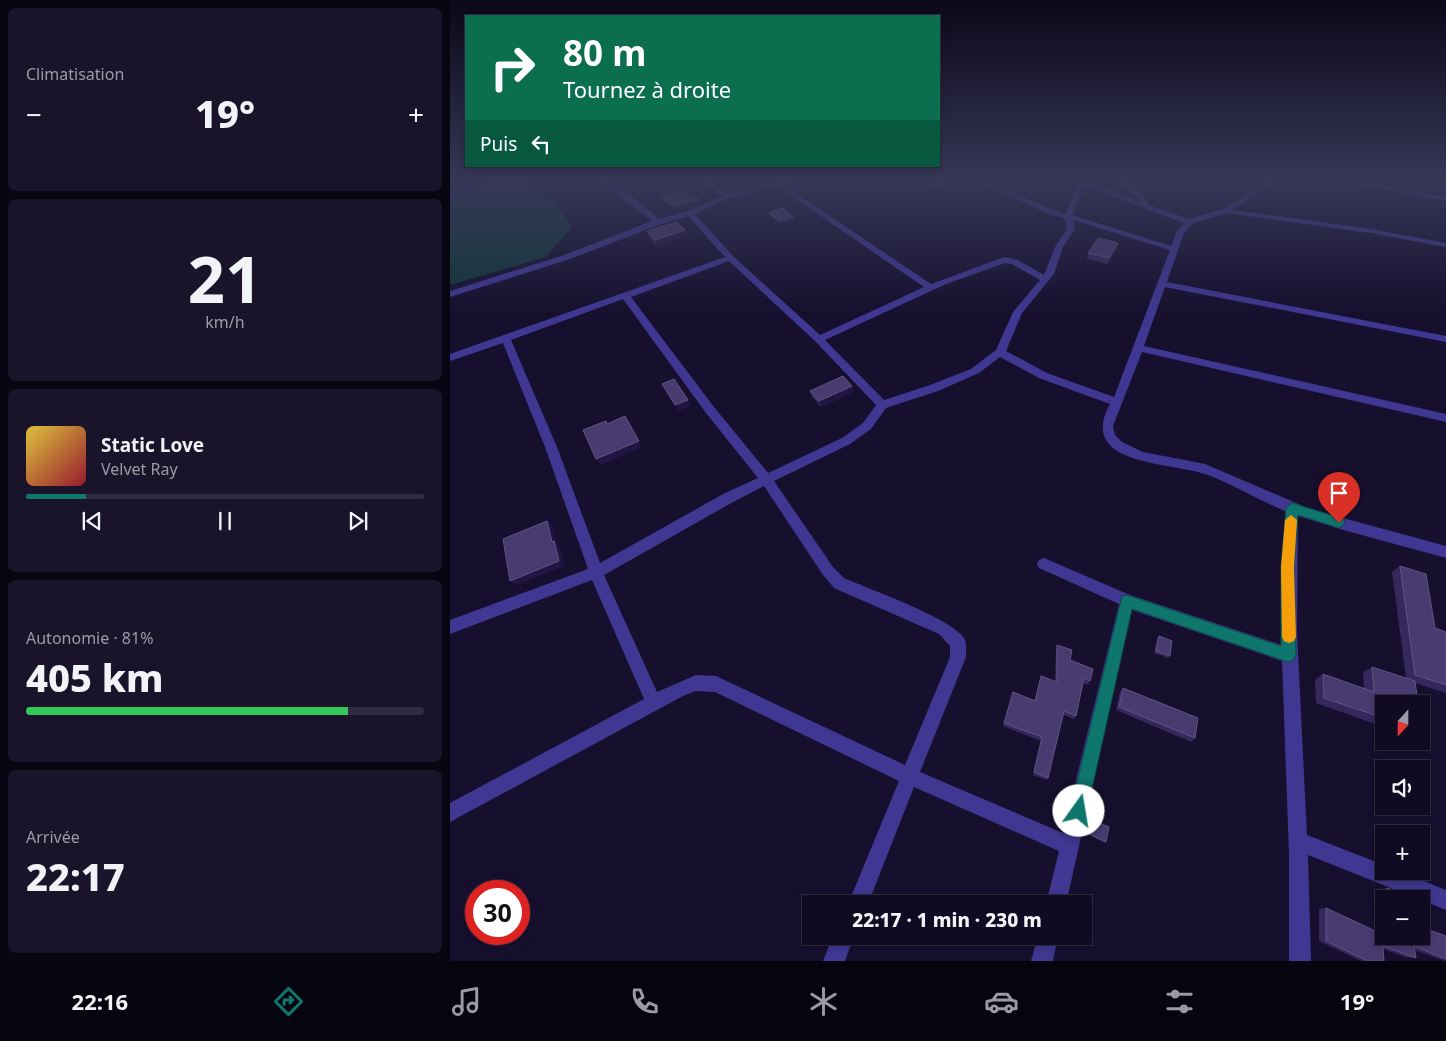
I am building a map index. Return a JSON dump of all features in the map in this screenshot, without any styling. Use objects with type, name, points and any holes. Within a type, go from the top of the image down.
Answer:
[{"type":"street","points":[[450,294],[567,257],[648,226]]},
{"type":"street","points":[[701,226],[730,258],[819,339],[882,405]]},
{"type":"street","points":[[840,226],[931,288]]},
{"type":"street","points":[[450,627],[596,572],[766,478],[846,441],[867,426],[882,405],[934,388],[975,371],[1000,352],[1018,312],[1050,274],[1059,247],[1070,230],[1069,226]]},
{"type":"street","points":[[1101,226],[1174,249]]},
{"type":"street","points":[[1186,226],[1180,233],[1140,348],[1117,403],[1112,410],[1107,430],[1110,437],[1120,446],[1139,456],[1206,470],[1292,508],[1446,552]]},
{"type":"street","points":[[1334,226],[1446,245]]},
{"type":"street","points":[[450,358],[506,340],[624,295],[730,258]]},
{"type":"street","points":[[819,339],[931,288],[1004,260],[1015,262],[1045,279]]},
{"type":"street","points":[[1161,284],[1446,339]]},
{"type":"street","points":[[624,295],[710,410],[766,478],[828,571],[839,583],[944,629],[958,643],[958,657],[862,895]]},
{"type":"street","points":[[506,340],[551,447],[596,572],[654,703]]},
{"type":"street","points":[[1140,348],[1446,418]]},
{"type":"street","points":[[1000,352],[1044,377],[1095,392],[1117,403]]},
{"type":"street","points":[[1292,508],[1288,567],[1288,655],[1298,840],[1300,961]]},
{"type":"street","points":[[1044,564],[1127,601],[1288,655]]},
{"type":"street","points":[[1058,895],[1127,601]]},
{"type":"street","points":[[450,813],[679,690],[696,683],[716,684],[910,776],[1070,846]]},
{"type":"street","points":[[1298,840],[1446,900]]},
{"type":"street","points":[[834,961],[840,945]]},
{"type":"street","points":[[1042,961],[1046,945]]},
{"type":"green space","points":[[450,226],[572,227],[546,257],[450,285]]},
{"type":"building","points":[[664,226],[681,226],[685,230],[655,240],[647,231]]},
{"type":"building","points":[[1098,238],[1118,243],[1109,258],[1088,253]]},
{"type":"building","points":[[843,376],[852,386],[819,401],[810,391]]},
{"type":"building","points":[[674,379],[688,400],[675,405],[662,384]]},
{"type":"building","points":[[625,416],[639,441],[596,459],[583,430],[606,421],[607,424]]},
{"type":"building","points":[[547,521],[559,561],[510,581],[503,539]]},
{"type":"building","points":[[1400,566],[1426,574],[1435,628],[1446,632],[1446,685],[1415,675]]},
{"type":"building","points":[[1159,636],[1172,641],[1170,656],[1156,651]]},
{"type":"building","points":[[1057,645],[1072,650],[1070,660],[1093,669],[1090,681],[1084,678],[1076,716],[1064,711],[1048,778],[1034,772],[1042,737],[1004,723],[1013,692],[1035,701],[1041,676],[1057,682]]},
{"type":"building","points":[[1372,667],[1415,681],[1417,695],[1375,695],[1375,715],[1324,698],[1323,674],[1374,692]]},
{"type":"building","points":[[1123,688],[1198,718],[1195,738],[1119,707]]},
{"type":"building","points":[[1093,820],[1109,827],[1106,842],[1090,834]]},
{"type":"building","points":[[1326,908],[1375,931],[1375,945],[1430,945],[1430,930],[1446,936],[1446,959],[1414,946],[1416,958],[1383,946],[1384,961],[1368,961],[1326,941]]},
{"type":"slow traffic","points":[[1289,637],[1288,567],[1291,520]]},
{"type":"route","points":[[1079,811],[1127,601],[1288,655],[1288,567],[1292,508],[1339,523]]}]
